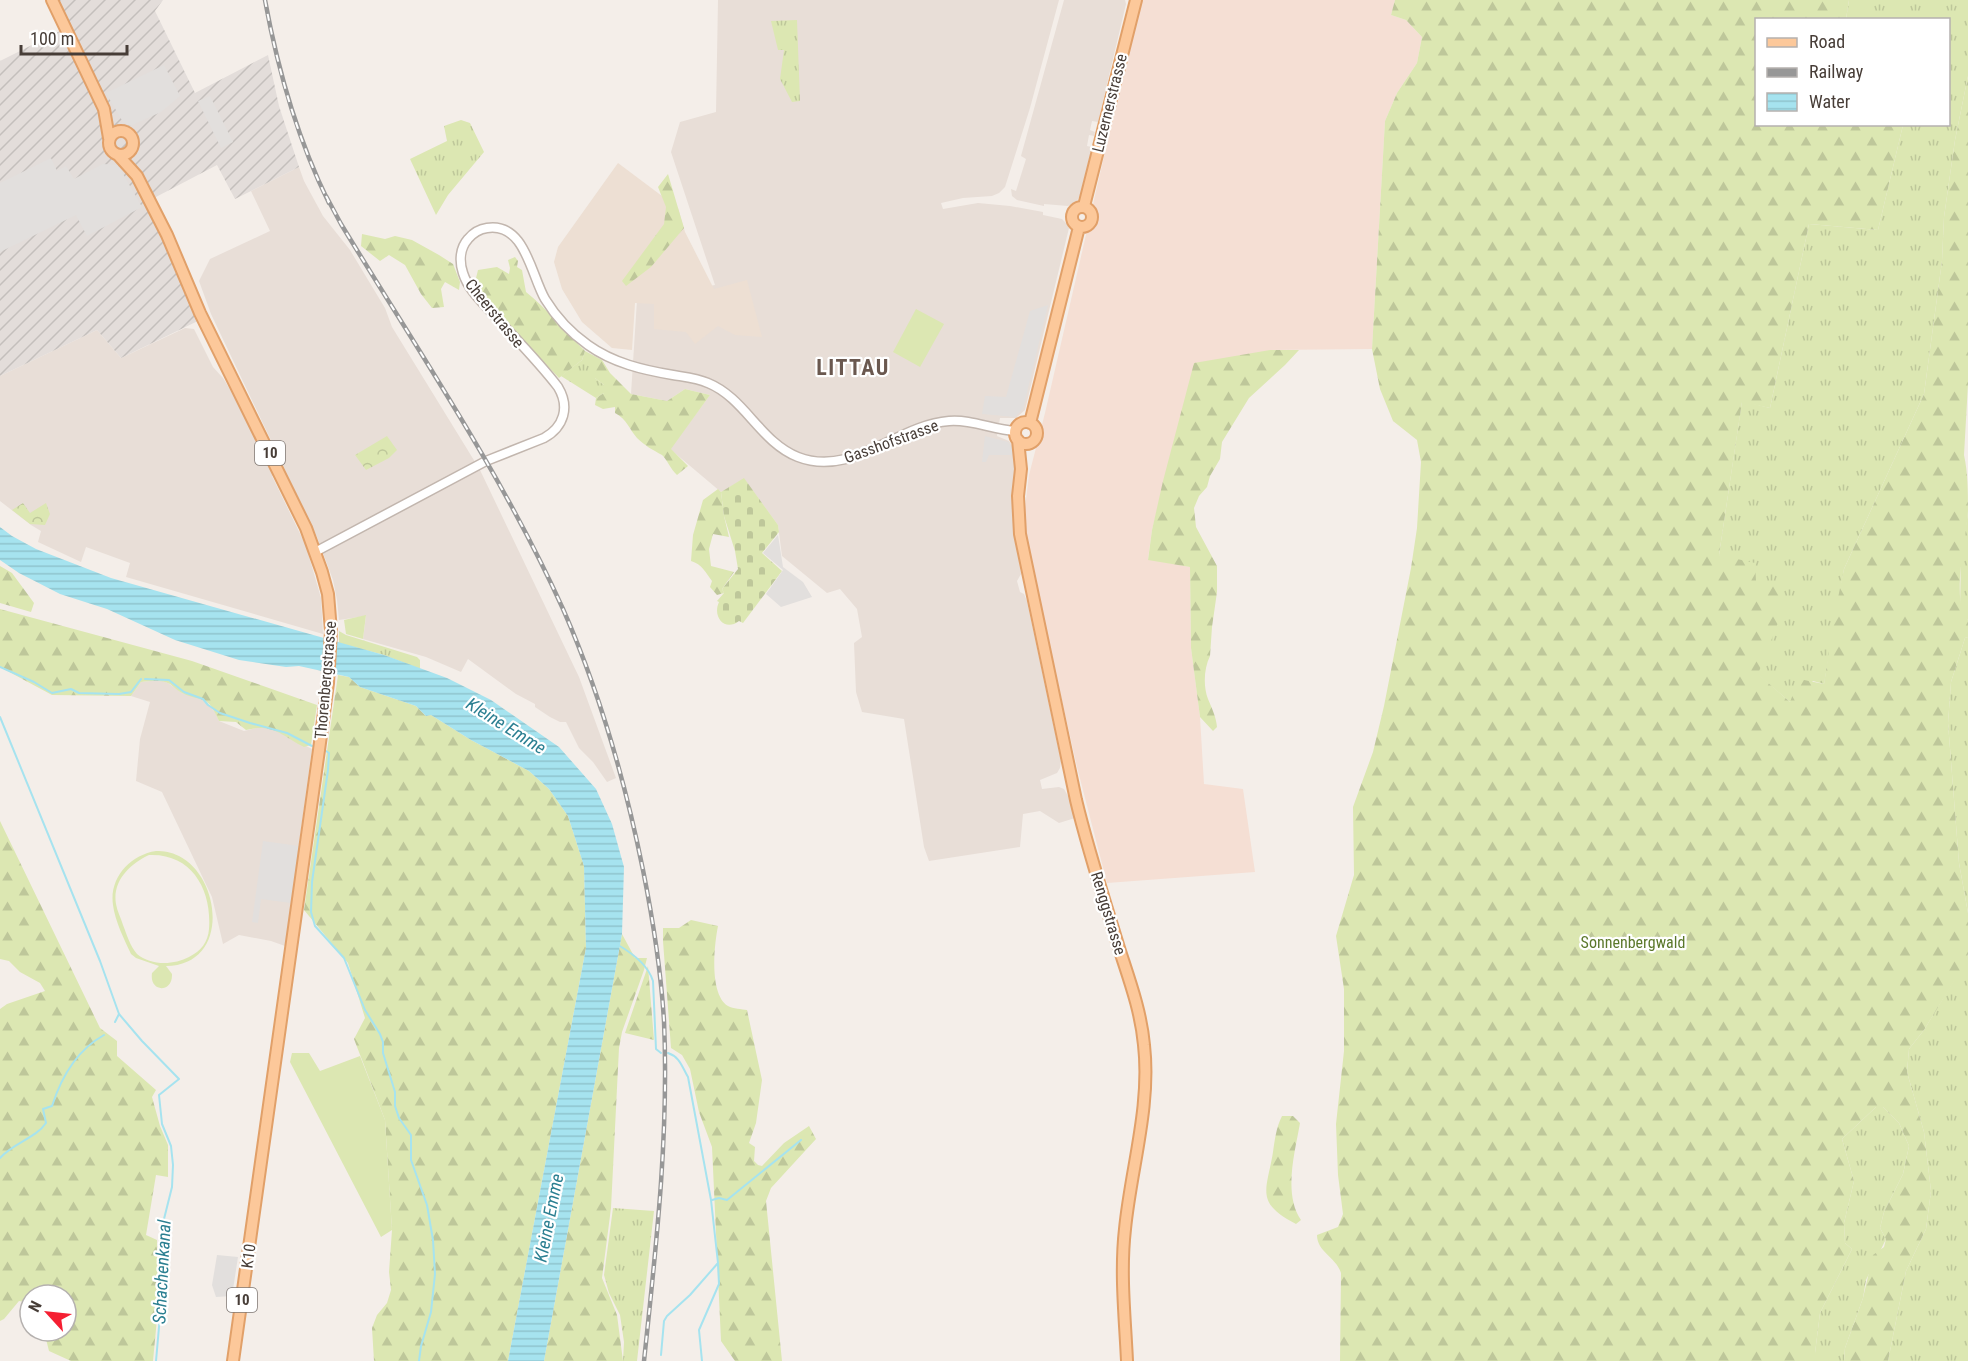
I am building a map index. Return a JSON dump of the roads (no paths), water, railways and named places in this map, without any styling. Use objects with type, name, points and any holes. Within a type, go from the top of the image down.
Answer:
[{"type":"main road","name":"10","points":[[52,0],[104,108],[132,138],[132,148]]},
{"type":"main road","name":"Luzernerstrasse","points":[[1030,423],[1079,227],[1085,226],[1092,220],[1091,212],[1084,206],[1136,0]]},
{"type":"main road","name":"10","points":[[104,108],[110,150],[118,155]]},
{"type":"main road","points":[[109,138],[116,132],[124,131]]},
{"type":"main road","points":[[118,155],[127,154],[132,148]]},
{"type":"main road","name":"Thorenbergstrasse","points":[[132,148],[137,176]]},
{"type":"main road","name":"Thorenbergstrasse","points":[[118,155],[137,176],[167,235],[201,313],[299,513],[315,552],[328,594],[331,631],[328,683],[258,1187]]},
{"type":"main road","points":[[1022,423],[1030,423],[1037,431],[1033,441],[1025,444],[1017,436],[1022,423]]},
{"type":"main road","name":"Renggstrasse","points":[[1017,436],[1021,469],[1018,496],[1021,541],[1085,838],[1136,1000],[1144,1045],[1145,1079],[1142,1118],[1124,1245],[1127,1361]]},
{"type":"main road","name":"Renggstrasse","points":[[1021,469],[1033,441]]},
{"type":"main road","name":"K10","points":[[233,1361],[258,1187]]},
{"type":"street","name":"Cheerstrasse","points":[[315,552],[486,461],[544,438],[560,424],[565,405],[558,387],[477,295],[464,275],[460,262],[463,247],[471,236],[484,229],[500,228],[515,237],[525,250],[539,288],[552,310],[572,333],[591,347],[611,359],[631,366],[694,378],[711,384],[747,414]]},
{"type":"street","name":"Gasshofstrasse","points":[[747,414],[764,434],[787,451],[803,459],[820,462],[843,460],[924,426],[949,421],[967,422],[1017,436]]},
{"type":"water","name":"Kleine Emme","points":[[0,527],[36,549],[111,578],[384,655],[447,678],[491,700],[559,747],[596,789],[612,824],[624,867],[622,934],[544,1361],[508,1361],[586,948],[584,866],[568,816],[549,789],[529,771],[471,740],[431,715],[426,716],[416,706],[360,687],[349,677],[299,666],[286,667],[239,660],[175,640],[107,609],[60,594],[19,573],[0,560]]},
{"type":"waterway","points":[[0,667],[52,693],[71,689],[79,693],[119,694],[131,692],[141,679]]},
{"type":"waterway","points":[[145,679],[169,680],[184,692],[203,699],[220,713],[287,733],[312,746]]},
{"type":"waterway","name":"Schachenkanal","points":[[0,717],[100,961],[119,1014],[179,1079],[159,1095],[162,1124],[171,1146],[173,1165],[172,1187],[164,1219],[160,1250],[162,1293],[156,1361]]},
{"type":"waterway","points":[[326,751],[329,753],[328,770],[312,882],[311,912],[315,926],[344,958],[365,1010],[380,1034],[383,1053],[395,1092],[395,1106],[399,1118],[411,1135],[411,1160],[427,1205],[433,1240],[435,1274],[431,1312],[419,1361]]},
{"type":"waterway","points":[[618,945],[639,960],[651,975],[656,1049],[661,1053]]},
{"type":"waterway","points":[[115,1022],[119,1014]]},
{"type":"waterway","points":[[0,1158],[42,1128],[46,1123],[43,1109],[52,1106],[65,1075],[86,1048],[104,1035]]},
{"type":"waterway","points":[[668,1053],[678,1060],[688,1077],[711,1200],[718,1263],[719,1284],[699,1330],[702,1361]]},
{"type":"waterway","points":[[712,1200],[719,1198],[727,1200],[801,1140]]},
{"type":"waterway","points":[[661,1355],[664,1321],[667,1316],[690,1295],[718,1263]]},
{"type":"railway","points":[[265,0],[290,104],[307,154],[329,203]]},
{"type":"railway","points":[[326,196],[486,461],[539,559],[563,609],[589,673],[620,770],[650,908],[659,964],[664,1021],[663,1149],[644,1361]]},
{"type":"district","name":"LITTAU","points":[[853,367]]},
{"type":"park label","name":"Sonnenbergwald","points":[[1633,942]]}]
